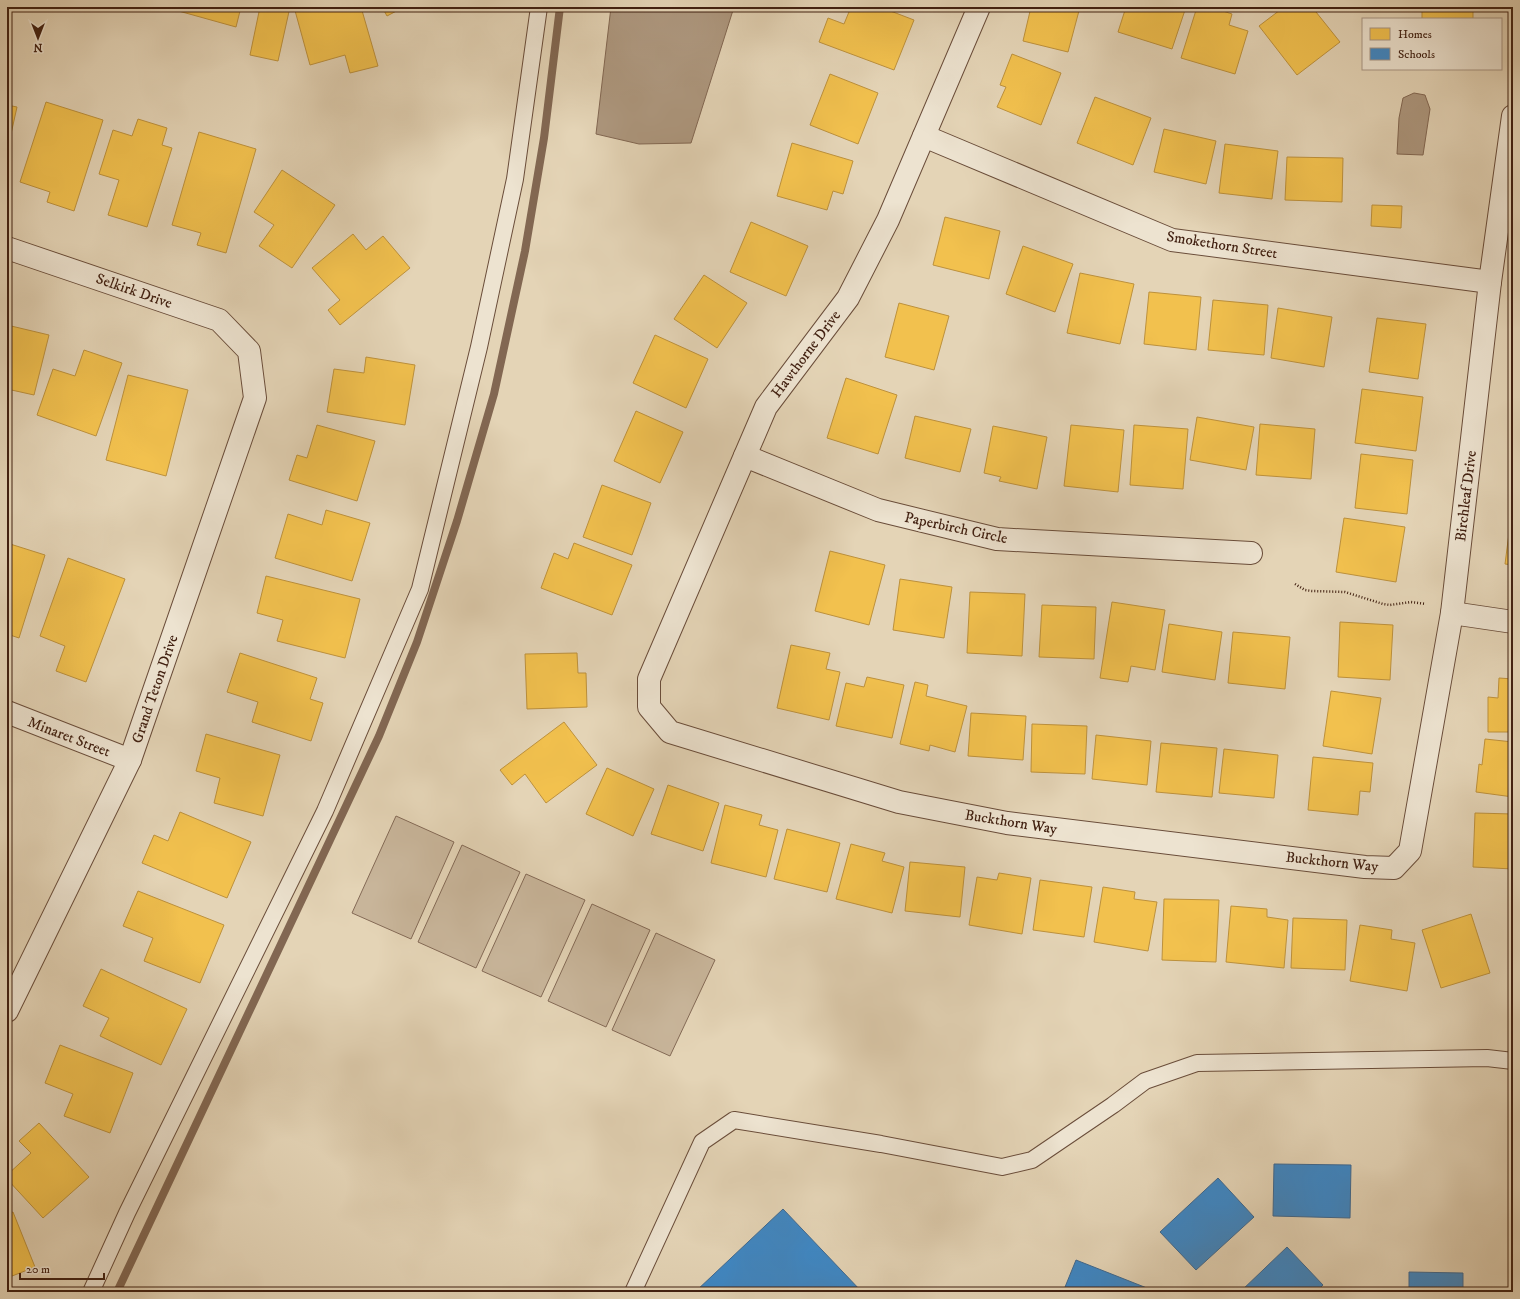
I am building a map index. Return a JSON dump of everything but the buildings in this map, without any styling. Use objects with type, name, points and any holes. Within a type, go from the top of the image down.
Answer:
[{"type":"street","name":"Hawthorne Drive","points":[[649,707],[649,679],[766,407],[848,298],[888,220],[979,7]]},
{"type":"street","name":"Birchleaf Drive","points":[[1394,868],[1410,851],[1452,613],[1490,282],[1513,116]]},
{"type":"street","name":"Smokethorn Street","points":[[924,136],[1172,240],[1490,282]]},
{"type":"street","name":"Selkirk Drive","points":[[7,248],[219,320],[249,351]]},
{"type":"street","name":"Grand Teton Drive","points":[[7,1011],[130,760],[254,398],[249,351]]},
{"type":"street","name":"Paperbirch Circle","points":[[745,456],[878,510],[998,540],[1251,553]]},
{"type":"street","points":[[1452,613],[1513,622]]},
{"type":"street","name":"Buckthorn Way","points":[[649,707],[670,732],[899,802],[1007,824],[1366,868],[1394,868]]},
{"type":"street","name":"Minaret Street","points":[[7,712],[130,760]]},
{"type":"lane","points":[[91,1292],[130,1206],[325,811],[420,589],[480,347],[515,179],[539,7]]},
{"type":"lane","points":[[633,1292],[702,1142],[734,1120],[881,1144],[1002,1167],[1032,1160],[1113,1105],[1145,1080],[1197,1063],[1487,1058],[1513,1061]]},
{"type":"path","points":[[1295,584],[1305,590],[1345,592],[1383,604],[1390,605],[1411,602],[1426,604]]},
{"type":"shaded area","points":[[611,7],[734,7],[691,143],[639,144],[596,134]]},
{"type":"shaded area","points":[[1414,93],[1425,95],[1430,109],[1423,155],[1397,154],[1399,118],[1403,98]]},
{"type":"shaded area","points":[[396,816],[454,842],[411,939],[352,913]]},
{"type":"shaded area","points":[[462,845],[520,872],[476,968],[418,942]]},
{"type":"shaded area","points":[[526,874],[585,900],[541,997],[482,971]]},
{"type":"shaded area","points":[[592,904],[650,930],[606,1027],[548,1001]]},
{"type":"shaded area","points":[[656,933],[715,960],[670,1056],[612,1030]]},
{"type":"waterway","points":[[117,1292],[379,736],[417,642],[457,521],[494,394],[525,251],[544,138],[560,7]]}]
